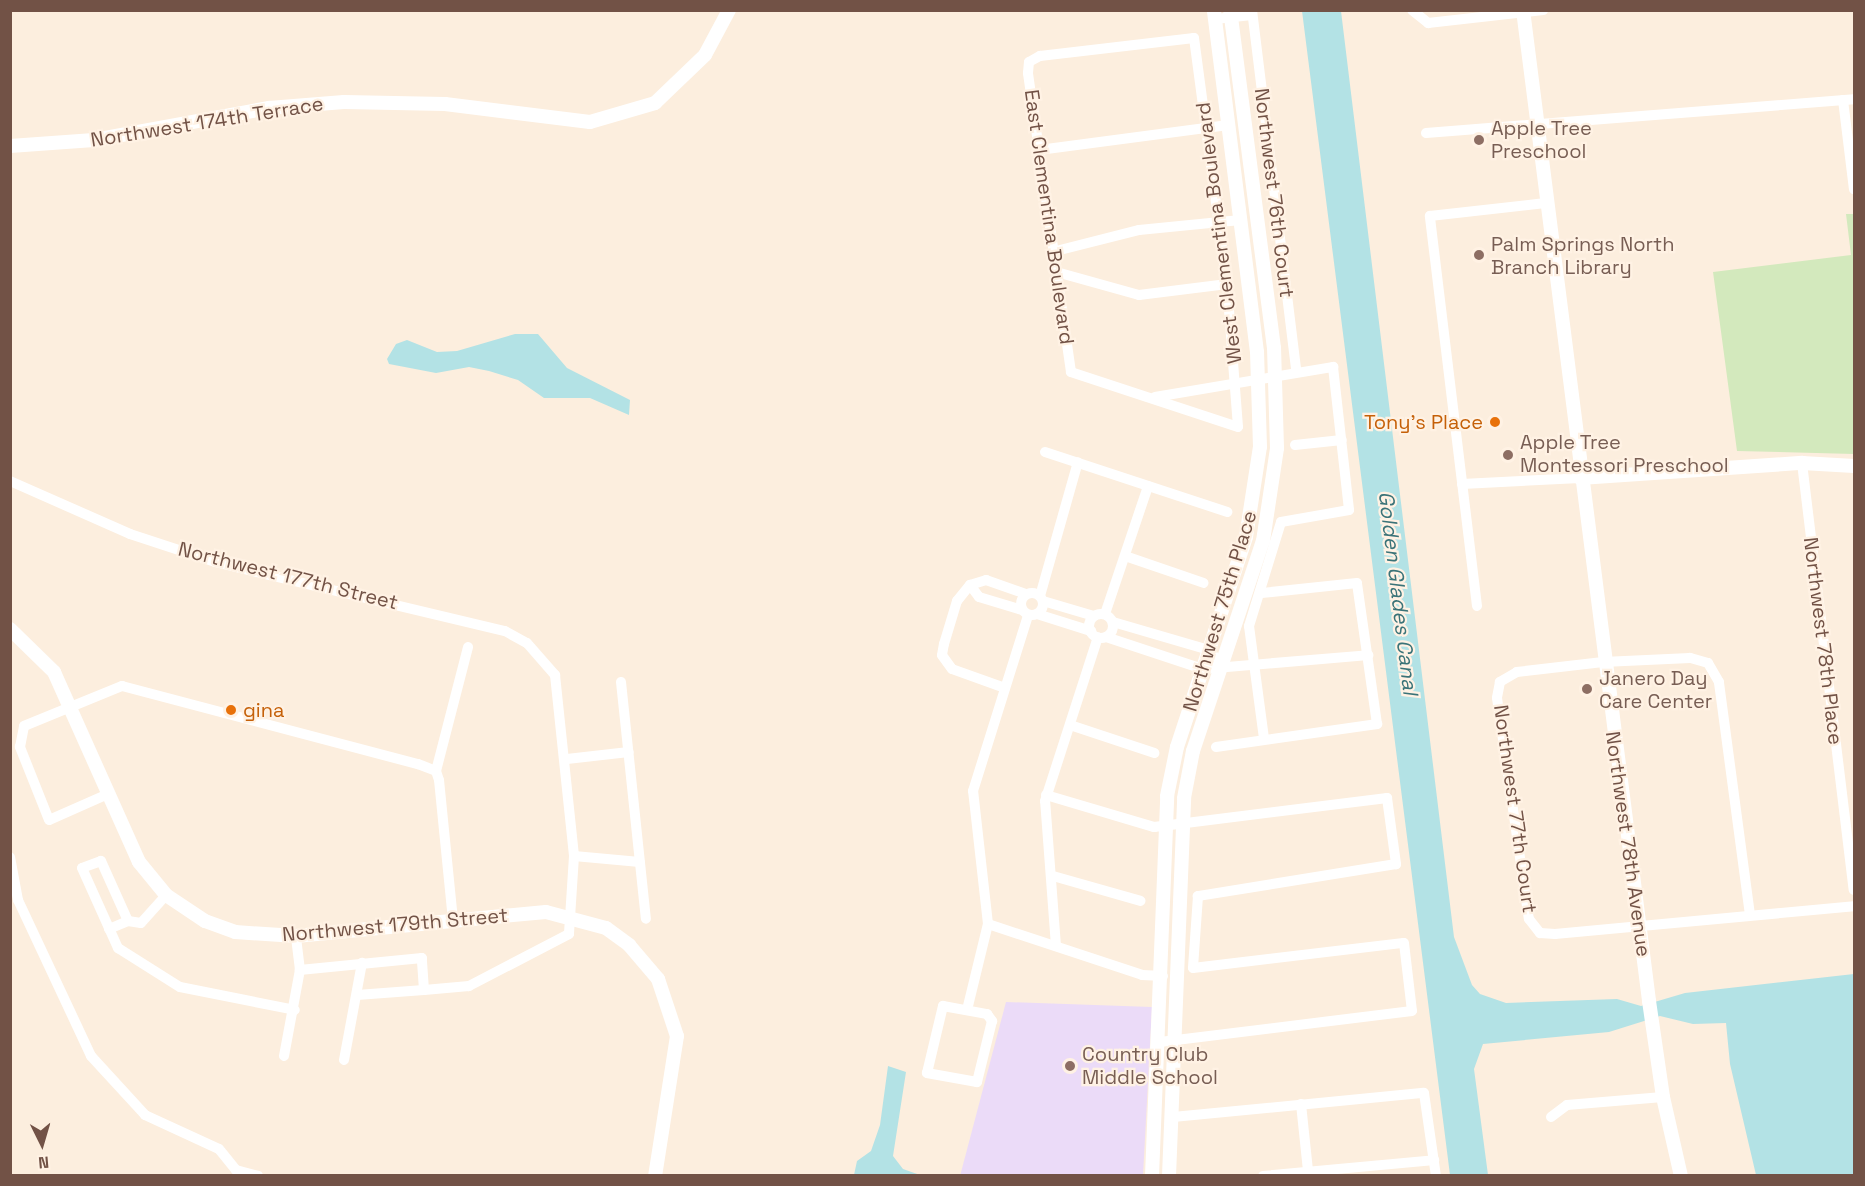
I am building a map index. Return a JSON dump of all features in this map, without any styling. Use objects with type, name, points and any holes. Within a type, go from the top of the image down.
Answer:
[{"type":"street","name":"Northwest 174th Terrace","points":[[10,146],[93,140],[269,108],[344,102],[446,104],[590,122],[654,103],[705,55],[729,10]]},
{"type":"street","points":[[1415,15],[1543,10]]},
{"type":"street","name":"Northwest 78th Avenue","points":[[1523,11],[1534,122],[1649,1001],[1663,1096],[1682,1176]]},
{"type":"street","name":"Northwest 76th Court","points":[[1214,15],[1252,13],[1296,370]]},
{"type":"street","name":"Northwest 75th Place","points":[[1169,1176],[1173,1117],[1182,824],[1193,751],[1222,666],[1270,509],[1276,374],[1231,14]]},
{"type":"street","name":"Northwest 75th Place","points":[[1152,1176],[1163,976],[1164,826],[1177,747],[1254,506],[1259,376],[1214,15]]},
{"type":"street","name":"West Clementina Boulevard","points":[[1029,62],[1040,56],[1194,38],[1227,284],[1238,428],[1155,397]]},
{"type":"street","name":"East Clementina Boulevard","points":[[1029,62],[1039,150],[1060,273],[1071,372],[1155,397]]},
{"type":"street","points":[[1426,133],[1534,122],[1849,100],[1854,189]]},
{"type":"street","points":[[1039,150],[1228,125],[1237,129],[1248,151]]},
{"type":"street","points":[[1477,606],[1430,216],[1545,203]]},
{"type":"street","points":[[1056,251],[1139,230],[1218,224],[1240,220]]},
{"type":"street","points":[[1060,273],[1139,295],[1227,284]]},
{"type":"street","points":[[1155,397],[1259,376],[1333,367],[1349,510],[1281,522],[1262,593],[1249,627],[1264,738]]},
{"type":"street","points":[[1294,445],[1342,440]]},
{"type":"street","points":[[1045,452],[1227,512]]},
{"type":"street","points":[[967,1010],[988,924],[973,791],[1029,613],[1042,599],[1078,462]]},
{"type":"street","points":[[1462,484],[1802,462],[1854,466]]},
{"type":"street","name":"Northwest 78th Place","points":[[1802,462],[1854,890]]},
{"type":"street","name":"Northwest 177th Street","points":[[10,481],[130,534],[215,562],[505,631],[527,643],[555,675],[567,759],[574,856],[572,916]]},
{"type":"street","points":[[1056,946],[1046,795],[1148,486]]},
{"type":"street","points":[[1125,556],[1204,582]]},
{"type":"street","points":[[1005,688],[945,663],[942,655],[957,601],[970,585],[986,579],[1026,594],[1209,650],[1222,666]]},
{"type":"street","points":[[1216,747],[1264,738],[1377,724],[1357,583],[1262,593]]},
{"type":"street","points":[[970,585],[979,597],[1203,669],[1222,666],[1254,667],[1368,655]]},
{"type":"street","points":[[1026,594],[1029,613]]},
{"type":"street","points":[[1098,635],[1104,618]]},
{"type":"street","name":"Northwest 179th Street","points":[[10,629],[44,658],[70,704],[139,862],[166,895],[186,911],[235,932],[296,936],[546,912],[572,916],[606,928],[645,962],[667,998],[677,1036],[655,1176]]},
{"type":"street","points":[[453,920],[436,771],[468,647]]},
{"type":"street","points":[[1603,662],[1690,658],[1708,663],[1719,682],[1750,915]]},
{"type":"street","name":"Northwest 77th Court","points":[[1603,662],[1517,672],[1500,682],[1497,698],[1529,919],[1540,933],[1640,926]]},
{"type":"street","points":[[621,682],[646,919]]},
{"type":"street","points":[[108,794],[49,820],[20,747],[24,726],[70,704],[128,687],[436,771]]},
{"type":"street","points":[[1070,725],[1154,753]]},
{"type":"street","points":[[567,759],[628,752]]},
{"type":"street","points":[[1046,795],[1164,826],[1387,798],[1395,864],[1198,897],[1193,968],[1404,943],[1412,1011],[1175,1042],[1158,1042]]},
{"type":"street","points":[[574,856],[640,862]]},
{"type":"street","points":[[10,857],[18,900],[91,1056],[145,1115],[219,1149],[236,1170],[258,1176]]},
{"type":"street","points":[[128,921],[101,861],[82,868],[118,948],[180,987],[295,1010]]},
{"type":"street","points":[[1053,876],[1142,901]]},
{"type":"street","points":[[109,929],[128,921],[141,923],[166,895]]},
{"type":"street","points":[[1640,926],[1854,906]]},
{"type":"street","points":[[357,995],[469,986],[561,942],[569,934],[572,916]]},
{"type":"street","points":[[988,924],[1142,975],[1163,976]]},
{"type":"street","points":[[284,1056],[295,1010],[300,970],[296,936]]},
{"type":"street","points":[[300,970],[422,958],[424,990]]},
{"type":"street","points":[[344,1059],[362,963]]},
{"type":"street","points":[[939,1009],[967,1010],[987,1014],[992,1021],[978,1081],[930,1075],[926,1069],[939,1009]]},
{"type":"street","points":[[1173,1117],[1424,1093],[1436,1176]]},
{"type":"street","points":[[1551,1117],[1568,1105],[1663,1096]]},
{"type":"street","points":[[1301,1104],[1308,1171]]},
{"type":"street","points":[[1263,1176],[1434,1160]]},
{"type":"shaded area","name":"Country Club Middle School","points":[[1006,1002],[1152,1007],[1143,1175],[960,1176]]},
{"type":"green space","points":[[1846,214],[1854,214],[1854,454],[1737,451],[1713,272],[1851,255]]},
{"type":"water","name":"Golden Glades Canal","points":[[1302,11],[1341,11],[1454,937],[1472,985],[1480,994],[1506,1003],[1617,999],[1641,1006],[1685,993],[1854,974],[1854,1175],[1756,1175],[1730,1064],[1726,1023],[1693,1024],[1660,1016],[1609,1032],[1483,1044],[1474,1069],[1488,1175],[1450,1175]]},
{"type":"water","points":[[515,334],[538,334],[567,368],[630,400],[629,415],[590,398],[544,398],[518,380],[489,371],[469,367],[436,373],[389,364],[387,359],[396,344],[407,340],[437,352],[457,351]]},
{"type":"water","points":[[888,1066],[906,1072],[893,1156],[903,1169],[920,1175],[854,1175],[857,1161],[871,1151],[880,1125]]},
{"type":"place","name":"Apple Tree Preschool","points":[[1479,140]]},
{"type":"place","name":"Palm Springs North Branch Library","points":[[1479,255]]},
{"type":"place","name":"Tony's Place","points":[[1495,422]]},
{"type":"place","name":"Apple Tree Montessori Preschool","points":[[1508,455]]},
{"type":"place","name":"Janero Day Care Center","points":[[1587,689]]},
{"type":"place","name":"gina","points":[[231,710]]},
{"type":"place","name":"Country Club Middle School","points":[[1070,1066]]}]
